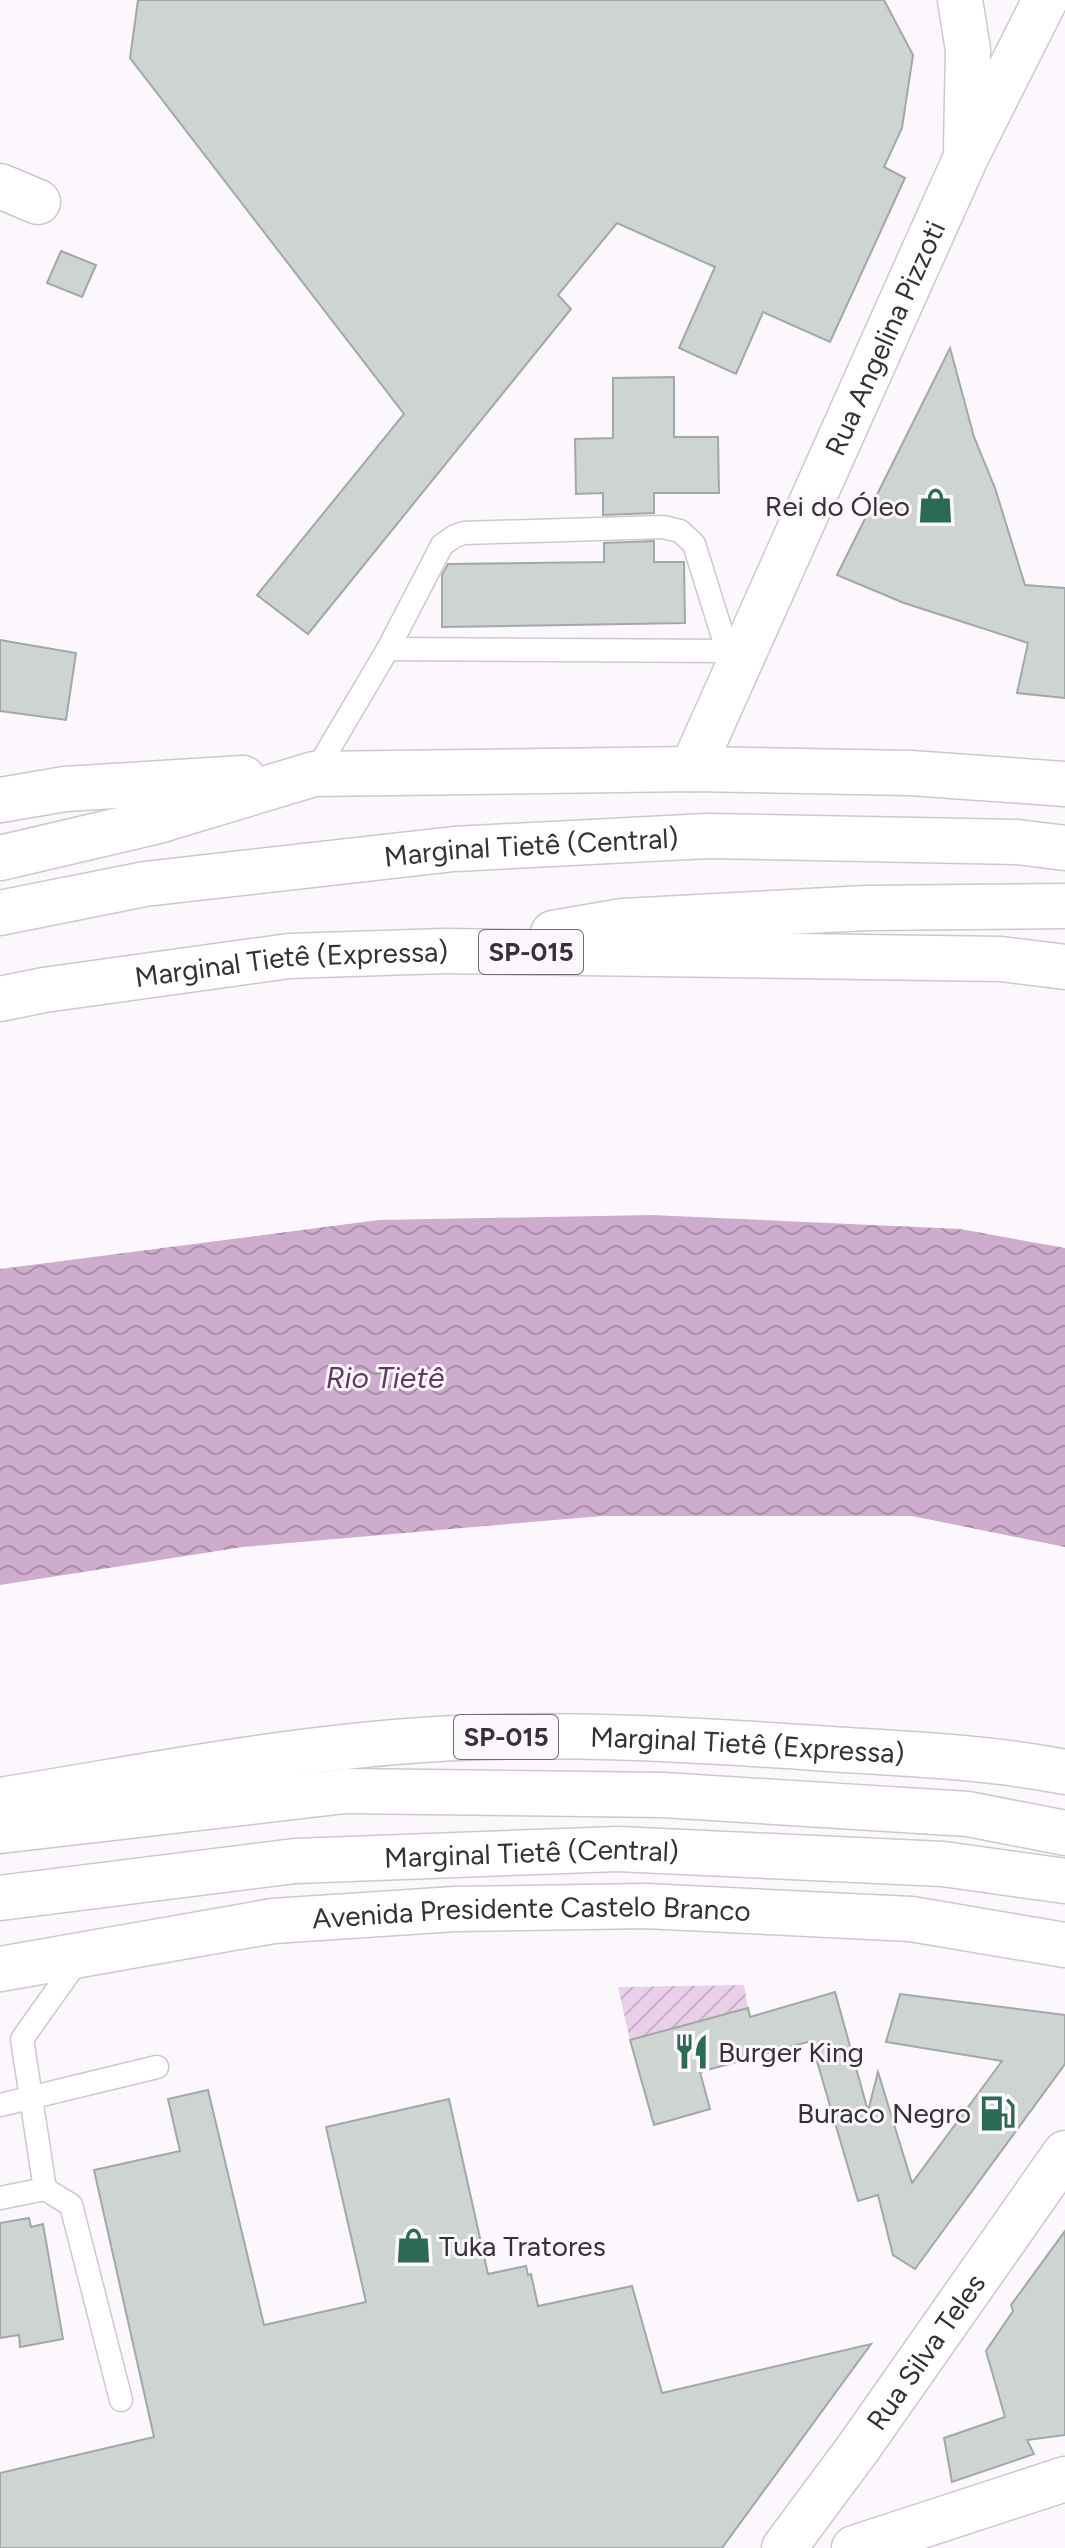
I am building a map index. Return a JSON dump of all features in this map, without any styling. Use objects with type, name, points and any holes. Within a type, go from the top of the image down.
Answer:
[{"type":"main road","points":[[960,0],[968,50],[966,157]]},
{"type":"main road","name":"Rua Angelina Pizzoti","points":[[692,769],[731,663],[966,157],[1045,0]]},
{"type":"main road","points":[[0,800],[65,789],[314,774],[692,769],[910,773],[1065,784]]},
{"type":"main road","points":[[0,858],[158,821],[314,774]]},
{"type":"main road","name":"Marginal Tietê (Central)","points":[[0,913],[145,884],[454,849],[707,836],[1017,842],[1065,848]]},
{"type":"main road","points":[[444,951],[623,921],[866,908],[1065,906]]},
{"type":"main road","name":"Marginal Tietê (Expressa)","points":[[0,999],[44,990],[289,956],[444,951],[1001,959],[1065,967]]},
{"type":"main road","name":"Marginal Tietê (Expressa)","points":[[0,1800],[254,1760],[395,1742],[539,1736],[771,1745],[1015,1762],[1065,1772]]},
{"type":"main road","points":[[0,1831],[345,1791],[663,1795],[968,1814],[1065,1833]]},
{"type":"main road","name":"Marginal Tietê (Central)","points":[[0,1898],[295,1861],[618,1849],[943,1864],[1065,1881]]},
{"type":"main road","name":"Avenida Presidente Castelo Branco","points":[[2,1968],[273,1921],[455,1909],[645,1906],[911,1919],[1065,1945]]},
{"type":"main road","name":"Rua Silva Teles","points":[[784,2548],[859,2447],[1065,2153]]},
{"type":"main road","points":[[854,2548],[1065,2479]]},
{"type":"lane","points":[[314,774],[388,649],[442,545],[455,536],[474,532],[663,527],[680,531],[694,544],[731,663],[388,649]]},
{"type":"lane","points":[[45,2189],[22,2039],[82,1955]]},
{"type":"lane","points":[[0,2105],[157,2067]]},
{"type":"lane","points":[[0,2198],[45,2189],[71,2205],[121,2400]]},
{"type":"shaded area","points":[[744,1985],[748,2008],[630,2040],[618,1987]]},
{"type":"water","name":"Rio Tietê","points":[[651,1215],[960,1229],[1065,1248],[1065,1547],[912,1516],[602,1516],[243,1547],[0,1585],[0,1269],[379,1220]]},
{"type":"building","points":[[138,0],[884,0],[913,55],[902,128],[884,167],[905,178],[830,342],[763,312],[736,374],[679,348],[715,267],[617,223],[558,295],[571,309],[308,634],[257,595],[404,414],[130,58]]},
{"type":"building","points":[[61,251],[96,265],[82,297],[47,283]]},
{"type":"building","name":"Rei do Óleo","points":[[950,348],[974,437],[995,488],[1025,585],[1065,588],[1065,698],[1017,693],[1028,643],[904,603],[837,575]]},
{"type":"building","points":[[674,377],[674,437],[718,437],[719,493],[654,493],[654,513],[603,515],[603,493],[576,494],[575,439],[613,438],[613,378]]},
{"type":"building","points":[[654,541],[654,562],[684,562],[685,623],[442,627],[442,575],[448,564],[604,562],[604,543]]},
{"type":"building","points":[[0,640],[76,653],[66,720],[0,711]]},
{"type":"building","points":[[835,1992],[868,2111],[878,2072],[912,2183],[1002,2061],[886,2042],[900,1994],[1065,2015],[1065,2064],[915,2269],[893,2255],[878,2195],[858,2201],[811,2041],[700,2072],[710,2109],[654,2125],[630,2040],[748,2008],[750,2017]]},
{"type":"building","points":[[208,2090],[264,2325],[366,2302],[326,2127],[449,2099],[488,2274],[526,2266],[528,2275],[531,2274],[538,2306],[632,2286],[662,2393],[871,2344],[722,2548],[0,2548],[0,2473],[154,2437],[94,2170],[180,2151],[168,2099]]},
{"type":"building","points":[[29,2218],[31,2227],[43,2224],[63,2339],[20,2347],[19,2335],[0,2338],[0,2223]]},
{"type":"building","points":[[1065,2231],[1065,2435],[1027,2440],[1034,2454],[952,2482],[944,2438],[1005,2417],[986,2351],[1013,2311],[1011,2305]]},
{"type":"place","name":"Rei do Óleo","points":[[936,506]]},
{"type":"place","name":"Burger King","points":[[692,2052]]},
{"type":"place","name":"Buraco Negro","points":[[997,2113]]},
{"type":"place","name":"Tuka Tratores","points":[[413,2246]]}]
